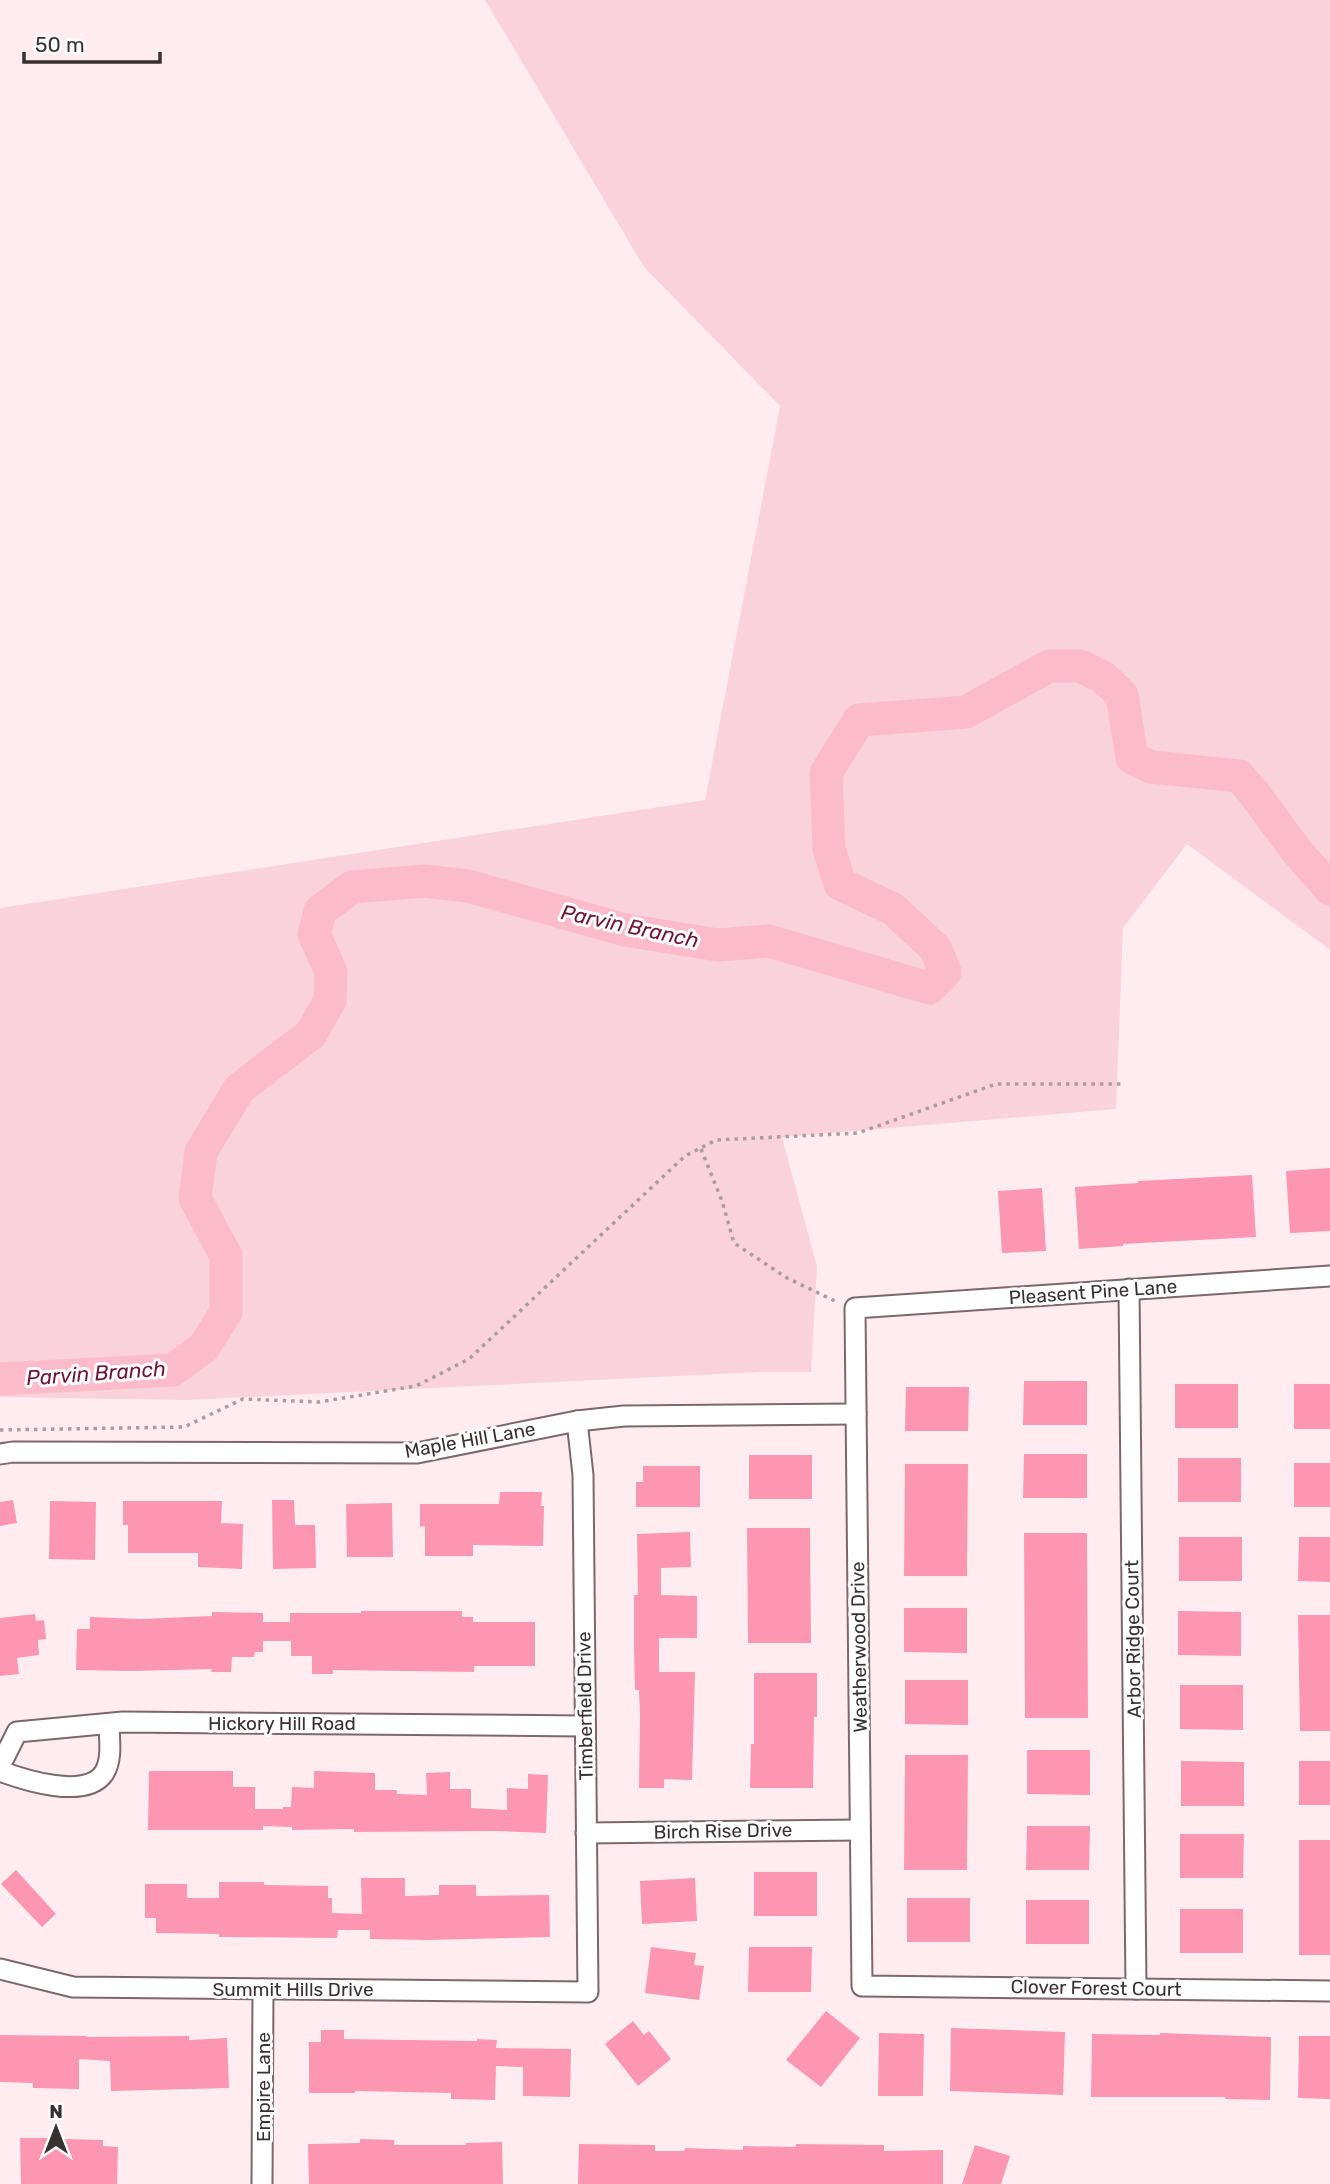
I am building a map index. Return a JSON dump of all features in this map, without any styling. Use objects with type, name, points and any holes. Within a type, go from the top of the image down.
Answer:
[{"type":"street","name":"Pleasent Pine Lane","points":[[855,1307],[1330,1276]]},
{"type":"street","name":"Arbor Ridge Court","points":[[1129,1289],[1136,1989]]},
{"type":"street","name":"Weatherwood Drive","points":[[855,1307],[862,1986]]},
{"type":"street","name":"Maple Hill Lane","points":[[0,1454],[417,1453],[577,1420],[624,1416],[856,1414]]},
{"type":"street","name":"Timberfield Drive","points":[[577,1420],[583,1475],[588,1992]]},
{"type":"street","name":"Hickory Hill Road","points":[[0,1769],[17,1732],[123,1722],[585,1726]]},
{"type":"street","points":[[0,1769],[45,1785],[89,1784],[104,1774],[109,1758],[108,1724]]},
{"type":"street","name":"Birch Rise Drive","points":[[586,1833],[860,1830]]},
{"type":"street","name":"Summit Hills Drive","points":[[0,1969],[73,1987],[588,1992]]},
{"type":"street","name":"Clover Forest Court","points":[[862,1986],[1330,1991]]},
{"type":"street","name":"Empire Lane","points":[[262,2184],[263,1989]]},
{"type":"path","points":[[0,1430],[184,1427],[243,1399],[319,1402],[416,1386],[469,1359],[685,1156],[716,1140],[858,1133],[996,1084],[1123,1084]]},
{"type":"path","points":[[701,1149],[722,1201],[734,1242],[787,1278],[835,1301]]},
{"type":"shaded area","points":[[485,0],[1330,0],[1330,950],[1187,844],[1123,928],[1116,1109],[782,1137],[817,1267],[811,1372],[760,1372],[187,1400],[0,1397],[0,908],[705,800],[780,406],[644,267]]},
{"type":"building","points":[[1330,1168],[1330,1231],[1290,1233],[1286,1171]]},
{"type":"building","points":[[1252,1175],[1256,1237],[1079,1249],[1075,1187]]},
{"type":"building","points":[[1042,1188],[1046,1251],[1002,1253],[998,1191]]},
{"type":"building","points":[[1024,1381],[1087,1381],[1087,1425],[1023,1425]]},
{"type":"building","points":[[1175,1384],[1238,1384],[1238,1428],[1175,1428]]},
{"type":"building","points":[[1294,1384],[1330,1384],[1330,1429],[1294,1429]]},
{"type":"building","points":[[906,1387],[969,1387],[968,1431],[905,1431]]},
{"type":"building","points":[[1024,1454],[1087,1454],[1087,1498],[1023,1498]]},
{"type":"building","points":[[749,1455],[812,1455],[812,1499],[749,1499]]},
{"type":"building","points":[[1178,1458],[1241,1458],[1241,1502],[1178,1502]]},
{"type":"building","points":[[1294,1463],[1330,1463],[1330,1507],[1294,1507]]},
{"type":"building","points":[[905,1464],[968,1464],[967,1576],[904,1576]]},
{"type":"building","points":[[643,1466],[700,1466],[700,1507],[636,1507],[636,1482],[643,1482]]},
{"type":"building","points":[[500,1492],[542,1492],[543,1546],[473,1545],[473,1556],[425,1556],[425,1526],[420,1527],[420,1504],[499,1504]]},
{"type":"building","points":[[13,1500],[17,1523],[0,1526],[0,1502]]},
{"type":"building","points":[[272,1500],[294,1500],[295,1525],[315,1525],[316,1568],[273,1569]]},
{"type":"building","points":[[50,1501],[96,1502],[95,1560],[49,1559]]},
{"type":"building","points":[[123,1501],[222,1501],[221,1523],[243,1524],[242,1569],[198,1567],[198,1553],[128,1553],[128,1525],[123,1525]]},
{"type":"building","points":[[392,1503],[393,1557],[347,1557],[346,1504]]},
{"type":"building","points":[[747,1528],[810,1528],[811,1643],[748,1643]]},
{"type":"building","points":[[690,1532],[691,1567],[661,1568],[661,1595],[697,1596],[697,1638],[659,1638],[659,1672],[695,1672],[692,1780],[664,1779],[664,1788],[639,1788],[640,1714],[639,1690],[635,1690],[634,1647],[634,1595],[638,1595],[637,1534]]},
{"type":"building","points":[[1024,1533],[1087,1533],[1088,1718],[1025,1718]]},
{"type":"building","points":[[1179,1537],[1242,1537],[1242,1581],[1179,1581]]},
{"type":"building","points":[[1299,1537],[1330,1537],[1330,1582],[1298,1581]]},
{"type":"building","points":[[904,1608],[967,1608],[967,1653],[904,1652]]},
{"type":"building","points":[[462,1611],[462,1617],[473,1617],[473,1622],[535,1622],[535,1666],[474,1666],[474,1672],[333,1670],[333,1674],[312,1674],[312,1656],[291,1656],[291,1641],[263,1641],[263,1652],[255,1652],[254,1657],[232,1657],[231,1672],[211,1672],[212,1669],[76,1670],[77,1629],[90,1629],[90,1617],[141,1619],[212,1616],[212,1612],[263,1613],[263,1622],[290,1622],[290,1613]]},
{"type":"building","points":[[1178,1611],[1241,1612],[1241,1656],[1178,1655]]},
{"type":"building","points":[[35,1614],[36,1621],[44,1620],[46,1639],[38,1640],[39,1655],[17,1658],[19,1674],[0,1676],[0,1618]]},
{"type":"building","points":[[1298,1615],[1330,1615],[1330,1731],[1300,1731]]},
{"type":"building","points":[[754,1673],[817,1673],[813,1788],[750,1788],[751,1744],[754,1744]]},
{"type":"building","points":[[905,1680],[968,1680],[968,1725],[905,1724]]},
{"type":"building","points":[[1180,1685],[1243,1685],[1243,1730],[1180,1729]]},
{"type":"building","points":[[1027,1750],[1090,1750],[1090,1795],[1027,1794]]},
{"type":"building","points":[[905,1755],[968,1755],[967,1870],[904,1870]]},
{"type":"building","points":[[1181,1761],[1244,1762],[1244,1806],[1181,1806]]},
{"type":"building","points":[[1299,1761],[1330,1761],[1330,1805],[1299,1805]]},
{"type":"building","points":[[149,1771],[233,1771],[233,1787],[255,1787],[255,1809],[291,1807],[292,1787],[314,1788],[314,1771],[375,1773],[375,1790],[397,1790],[397,1794],[427,1795],[426,1773],[450,1772],[450,1789],[471,1789],[471,1808],[507,1810],[507,1788],[528,1789],[528,1774],[548,1775],[546,1833],[354,1832],[354,1829],[292,1830],[292,1827],[263,1826],[263,1830],[148,1830]]},
{"type":"building","points":[[1027,1826],[1090,1826],[1089,1870],[1026,1870]]},
{"type":"building","points":[[1180,1834],[1244,1834],[1243,1878],[1180,1878]]},
{"type":"building","points":[[1299,1840],[1330,1840],[1330,1955],[1299,1955]]},
{"type":"building","points":[[16,1870],[56,1914],[42,1927],[1,1884]]},
{"type":"building","points":[[754,1872],[817,1872],[817,1916],[754,1916]]},
{"type":"building","points":[[361,1878],[405,1878],[405,1896],[439,1895],[439,1885],[476,1885],[476,1896],[549,1895],[550,1937],[370,1939],[370,1930],[338,1930],[337,1938],[219,1937],[219,1934],[156,1933],[156,1918],[145,1918],[145,1884],[187,1884],[187,1898],[219,1898],[219,1882],[328,1886],[328,1898],[332,1898],[332,1913],[362,1914]]},
{"type":"building","points":[[695,1878],[697,1921],[642,1924],[640,1881]]},
{"type":"building","points":[[907,1898],[970,1898],[970,1942],[907,1942]]},
{"type":"building","points":[[1026,1900],[1089,1900],[1089,1944],[1026,1944]]},
{"type":"building","points":[[1180,1909],[1243,1909],[1243,1953],[1180,1953]]},
{"type":"building","points":[[651,1947],[696,1953],[694,1965],[704,1966],[699,2000],[645,1993]]},
{"type":"building","points":[[749,1947],[812,1947],[811,1992],[748,1992]]},
{"type":"building","points":[[826,2011],[860,2038],[821,2087],[786,2060]]},
{"type":"building","points":[[633,2021],[644,2035],[649,2031],[671,2059],[638,2086],[605,2044]]},
{"type":"building","points":[[951,2028],[1065,2032],[1063,2095],[950,2091]]},
{"type":"building","points":[[321,2030],[344,2030],[344,2039],[477,2039],[497,2040],[496,2048],[571,2049],[570,2097],[523,2096],[523,2067],[496,2066],[495,2100],[451,2099],[451,2093],[309,2093],[309,2042],[321,2042]]},
{"type":"building","points":[[879,2033],[924,2034],[923,2096],[878,2096]]},
{"type":"building","points":[[1160,2033],[1271,2037],[1270,2100],[1225,2099],[1226,2097],[1091,2097],[1092,2034]]},
{"type":"building","points":[[0,2035],[189,2036],[189,2040],[227,2038],[229,2088],[111,2091],[110,2061],[79,2059],[79,2089],[33,2088],[33,2083],[0,2082]]},
{"type":"building","points":[[1299,2036],[1330,2036],[1330,2099],[1298,2098]]},
{"type":"building","points":[[20,2138],[103,2140],[103,2146],[118,2147],[117,2184],[21,2184]]},
{"type":"building","points":[[360,2139],[394,2140],[394,2145],[502,2142],[503,2184],[309,2184],[308,2144],[360,2143]]},
{"type":"building","points":[[579,2144],[655,2145],[655,2151],[684,2151],[685,2148],[743,2150],[743,2146],[796,2147],[796,2144],[884,2145],[884,2151],[943,2150],[943,2184],[578,2184]]},
{"type":"building","points":[[975,2145],[1010,2156],[1001,2184],[962,2184]]},
{"type":"waterway","name":"Parvin Branch","points":[[0,1379],[173,1370],[204,1347],[226,1312],[226,1256],[195,1198],[201,1152],[239,1089],[311,1034],[330,1000],[331,972],[314,934],[320,911],[352,887],[424,881],[468,886],[625,930],[718,945],[769,941],[929,988],[945,972],[936,949],[893,909],[840,884],[829,849],[826,773],[859,720],[966,712],[1049,666],[1080,666],[1103,677],[1122,695],[1132,758],[1151,767],[1239,776],[1295,849],[1330,889]]}]
